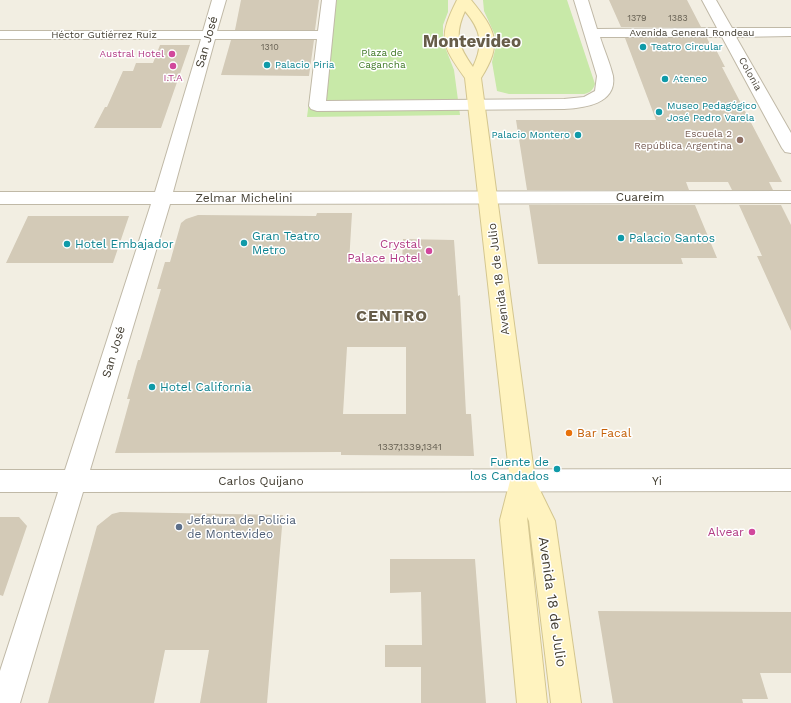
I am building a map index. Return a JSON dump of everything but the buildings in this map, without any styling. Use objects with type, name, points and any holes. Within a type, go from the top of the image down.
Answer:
[{"type":"main road","name":"Avenida 18 de Julio","points":[[473,78],[483,64],[487,49],[487,36],[485,27],[480,19],[464,0],[452,26],[450,35],[452,45],[473,78],[489,197],[523,481],[542,521],[566,703]]},
{"type":"main road","name":"Avenida 18 de Julio","points":[[523,481],[513,520],[532,703]]},
{"type":"street","name":"San José","points":[[5,703],[162,198],[220,0]]},
{"type":"street","points":[[329,0],[316,106],[564,104],[582,103],[597,98],[603,93],[606,85],[605,76],[581,0]]},
{"type":"street","name":"Colonia","points":[[709,0],[791,148]]},
{"type":"street","name":"Avenida General Rondeau","points":[[592,33],[791,32]]},
{"type":"street","name":"Héctor Gutiérrez Ruiz","points":[[0,35],[325,35]]},
{"type":"street","name":"Zelmar Michelini","points":[[0,198],[489,197]]},
{"type":"street","name":"Cuareim","points":[[489,197],[791,197]]},
{"type":"street","name":"Yi","points":[[523,481],[791,480]]},
{"type":"street","name":"Carlos Quijano","points":[[0,481],[523,481]]},
{"type":"green space","name":"Plaza de Cagancha","points":[[322,0],[448,0],[448,12],[443,25],[443,35],[445,47],[454,70],[460,115],[307,117]]},
{"type":"green space","points":[[483,0],[567,0],[595,84],[592,90],[584,94],[509,94],[497,91],[492,62],[496,46],[495,35],[484,11]]},
{"type":"place","name":"Teatro Circular","points":[[643,47]]},
{"type":"place","name":"Austral Hotel","points":[[172,54]]},
{"type":"place","name":"Palacio Piria","points":[[267,65]]},
{"type":"place","name":"I.T.A","points":[[173,66]]},
{"type":"place","name":"Ateneo","points":[[665,79]]},
{"type":"place","name":"Museo Pedagógico José Pedro Varela","points":[[659,112]]},
{"type":"place","name":"Palacio Montero","points":[[578,135]]},
{"type":"place","name":"Escuela 2 República Argentina","points":[[740,140]]},
{"type":"place","name":"Palacio Santos","points":[[621,238]]},
{"type":"place","name":"Gran Teatro Metro","points":[[244,243]]},
{"type":"place","name":"Hotel Embajador","points":[[67,244]]},
{"type":"place","name":"Crystal Palace Hotel","points":[[429,251]]},
{"type":"place","name":"Hotel California","points":[[152,387]]},
{"type":"place","name":"Bar Facal","points":[[569,433]]},
{"type":"place","name":"Fuente de los Candados","points":[[557,469]]},
{"type":"place","name":"Jefatura de Policia de Montevideo","points":[[179,527]]},
{"type":"place","name":"Alvear","points":[[752,532]]},
{"type":"district","name":"Montevideo","points":[[472,42]]},
{"type":"district","name":"CENTRO","points":[[392,316]]}]
